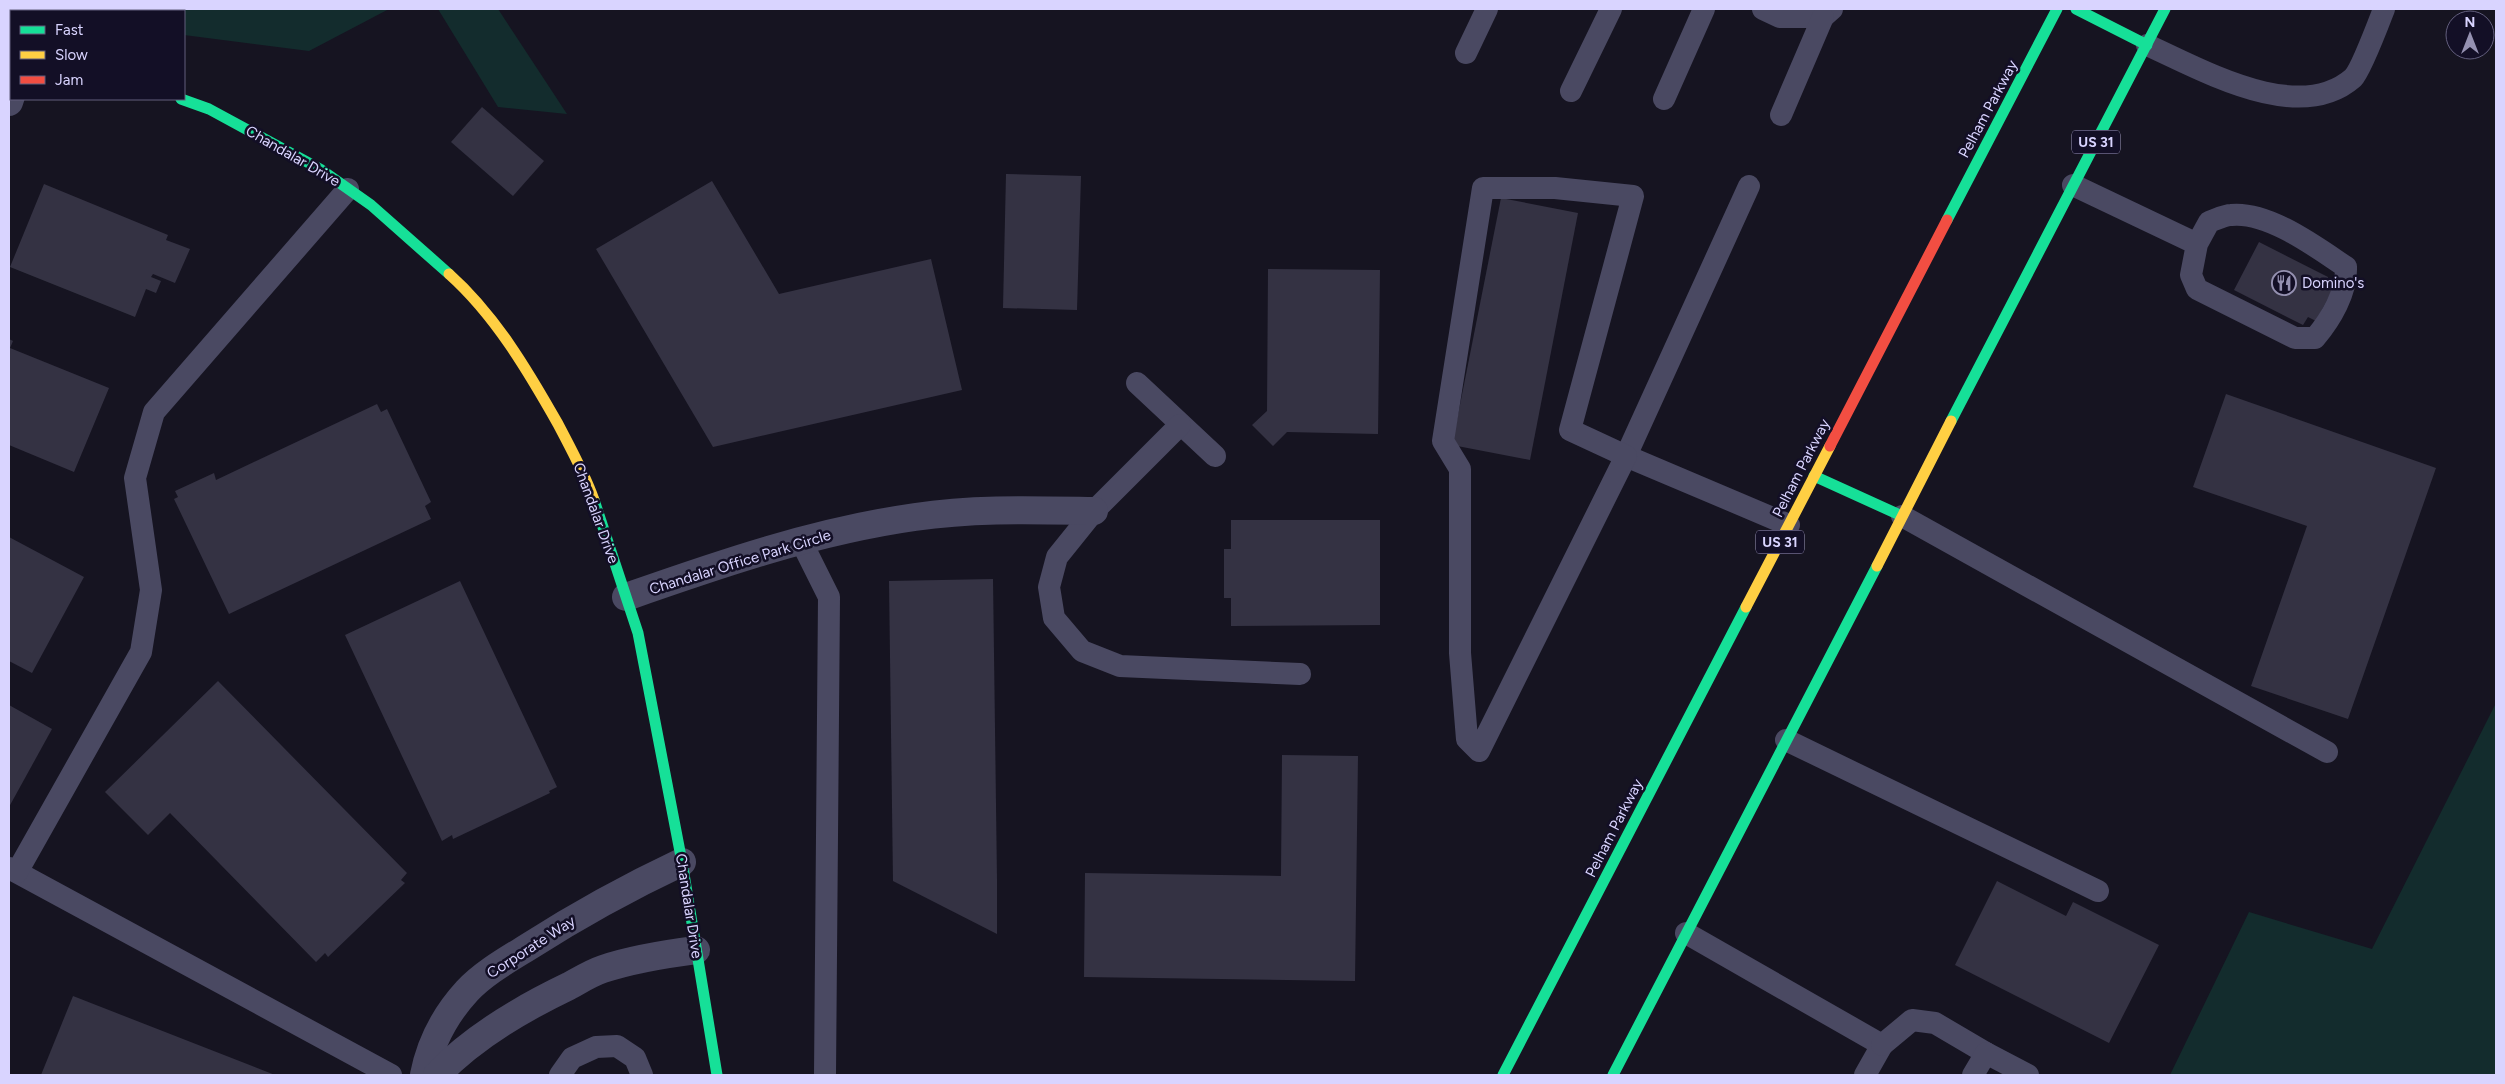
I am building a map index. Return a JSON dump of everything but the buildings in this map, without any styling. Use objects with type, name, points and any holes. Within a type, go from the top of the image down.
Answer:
[{"type":"main road","name":"Pelham Parkway","points":[[1503,1075],[2057,9]]},
{"type":"main road","points":[[2076,9],[2147,45]]},
{"type":"main road","name":"US 31","points":[[1612,1075],[2165,9]]},
{"type":"main road","name":"Chandalar Drive","points":[[184,100],[209,110],[312,164],[371,205],[458,282],[505,338],[535,383],[572,451],[592,495],[638,633],[682,862],[717,1075]]},
{"type":"main road","points":[[1814,476],[1902,516]]},
{"type":"street","name":"Chandalar Office Park Circle","points":[[626,597],[702,570],[801,540],[914,517],[1027,509],[1094,511]]},
{"type":"street","name":"Corporate Way","points":[[424,1075],[434,1041],[443,1023],[467,992],[488,972],[615,894],[682,862]]},
{"type":"street","points":[[437,1075],[451,1060],[485,1034],[537,1001],[586,977],[602,970],[652,956],[696,950]]},
{"type":"lane","points":[[1466,53],[1487,9]]},
{"type":"lane","points":[[1571,91],[1611,9]]},
{"type":"lane","points":[[1664,99],[1704,9]]},
{"type":"lane","points":[[1763,9],[1780,17],[1828,13],[1781,115]]},
{"type":"lane","points":[[2147,45],[2229,82],[2284,96],[2322,96],[2354,77],[2384,9]]},
{"type":"lane","points":[[2073,185],[2197,244]]},
{"type":"lane","points":[[1749,186],[1626,456],[1479,751],[1467,739],[1460,653],[1460,469],[1443,441],[1483,188],[1554,188],[1634,196],[1570,430],[1626,456],[1788,525]]},
{"type":"lane","points":[[348,189],[154,412],[135,478],[151,590],[141,652],[13,870],[391,1075]]},
{"type":"lane","points":[[2230,214],[2253,217],[2295,233],[2346,267],[2346,281],[2324,327],[2315,338],[2295,338],[2197,289],[2191,275],[2197,244],[2209,222],[2230,214]]},
{"type":"lane","points":[[1137,383],[1215,456]]},
{"type":"lane","points":[[1180,424],[1094,511],[1057,557],[1050,587],[1054,618],[1082,651],[1120,666],[1300,674]]},
{"type":"lane","points":[[1902,516],[2327,752]]},
{"type":"lane","points":[[801,540],[829,597],[826,1075]]},
{"type":"lane","points":[[1786,740],[2098,891]]},
{"type":"lane","points":[[1686,933],[1882,1046]]},
{"type":"lane","points":[[1865,1075],[1882,1046],[1912,1020],[1936,1023],[1986,1053],[2028,1075]]},
{"type":"lane","points":[[560,1075],[572,1058],[596,1047],[617,1046],[635,1058],[642,1075]]},
{"type":"lane","points":[[1974,1075],[1986,1053]]},
{"type":"green space","points":[[32,9],[389,9],[309,51],[185,35],[185,10]]},
{"type":"green space","points":[[438,9],[498,9],[567,114],[498,107]]},
{"type":"green space","points":[[2496,703],[2496,1075],[2170,1075],[2249,912],[2372,949]]},
{"type":"traffic: fast","points":[[1947,220],[2057,9]]},
{"type":"traffic: fast","points":[[2076,9],[2147,45]]},
{"type":"traffic: fast","points":[[1951,421],[2165,9]]},
{"type":"traffic: fast","points":[[184,100],[209,109],[320,169],[371,205],[449,274]]},
{"type":"traffic: fast","points":[[1814,476],[1902,516]]},
{"type":"traffic: fast","points":[[594,500],[638,633],[682,862],[717,1075]]},
{"type":"traffic: fast","points":[[1613,1075],[1877,566]]},
{"type":"traffic: fast","points":[[1503,1075],[1746,607]]},
{"type":"traffic: slow","points":[[449,274],[466,290],[496,326],[535,384],[582,471],[594,500]]},
{"type":"traffic: slow","points":[[1877,566],[1951,421]]},
{"type":"traffic: slow","points":[[1746,607],[1830,446]]},
{"type":"traffic: jam","points":[[1830,446],[1947,220]]},
{"type":"place","name":"Domino's","points":[[2284,283]]}]
